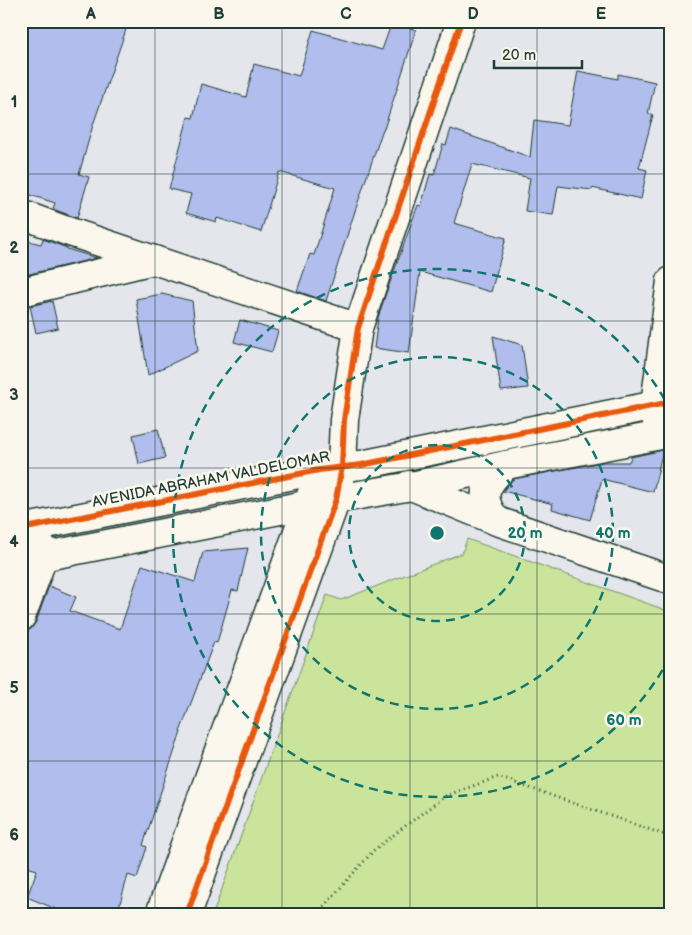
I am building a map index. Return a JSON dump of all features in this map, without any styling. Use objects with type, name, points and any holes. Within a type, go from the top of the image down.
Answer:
[{"type":"street","points":[[187,914],[336,499],[341,467],[344,420],[358,328],[461,21]]},
{"type":"street","points":[[21,214],[358,328]]},
{"type":"street","points":[[21,292],[154,260]]},
{"type":"street","points":[[32,559],[308,504],[412,486],[506,465],[665,434],[663,404],[671,280]]},
{"type":"street","name":"AVENIDA ABRAHAM VALDELOMAR","points":[[29,527],[663,404]]},
{"type":"street","points":[[497,521],[487,506],[484,495],[488,484],[506,465]]},
{"type":"street","points":[[341,467],[412,486],[497,521],[671,580]]},
{"type":"street","points":[[160,914],[308,504],[341,467]]},
{"type":"street","points":[[21,617],[32,559],[29,527]]},
{"type":"path","points":[[318,914],[375,849],[446,796],[498,777],[671,838]]},
{"type":"green space","points":[[467,539],[671,612],[671,914],[213,914],[327,595],[341,600],[462,553]]},
{"type":"building","points":[[27,21],[129,21],[93,125],[79,174],[89,177],[77,218],[53,209],[55,203],[21,192],[21,40]]},
{"type":"building","points":[[392,22],[416,30],[326,301],[297,291],[310,254],[314,255],[335,188],[279,172],[261,232],[217,218],[216,222],[186,213],[191,194],[169,189],[188,117],[193,118],[201,84],[246,97],[254,64],[299,76],[313,30],[382,50]]},
{"type":"building","points":[[578,71],[618,79],[618,74],[655,82],[648,114],[653,115],[639,168],[647,170],[641,199],[592,188],[592,190],[558,186],[553,215],[525,211],[530,178],[472,164],[454,223],[506,238],[491,292],[420,272],[409,353],[374,348],[378,318],[384,299],[418,205],[421,206],[430,174],[434,175],[443,144],[446,145],[451,129],[530,157],[534,120],[568,125]]},
{"type":"building","points":[[21,239],[41,244],[43,239],[97,258],[21,276]]},
{"type":"building","points":[[162,294],[192,301],[198,351],[148,375],[136,299]]},
{"type":"building","points":[[52,301],[58,328],[36,333],[30,306]]},
{"type":"building","points":[[240,320],[278,331],[272,352],[234,342]]},
{"type":"building","points":[[493,336],[522,345],[528,388],[501,391]]},
{"type":"building","points":[[158,429],[165,458],[139,464],[133,435]]},
{"type":"building","points":[[663,450],[653,492],[602,479],[590,520],[552,509],[553,504],[503,491],[513,479],[603,462],[629,462],[631,457]]},
{"type":"building","points":[[248,548],[238,591],[232,590],[217,643],[214,642],[180,732],[143,845],[147,847],[137,878],[128,875],[117,914],[68,914],[27,897],[37,870],[21,865],[21,640],[24,632],[31,629],[36,622],[49,586],[76,597],[70,611],[120,629],[142,565],[195,582],[203,552]]},
{"type":"cycle path","points":[[187,914],[336,499],[342,467],[344,420],[358,328],[461,21]]},
{"type":"cycle path","points":[[21,529],[319,470],[361,465],[671,402]]}]
